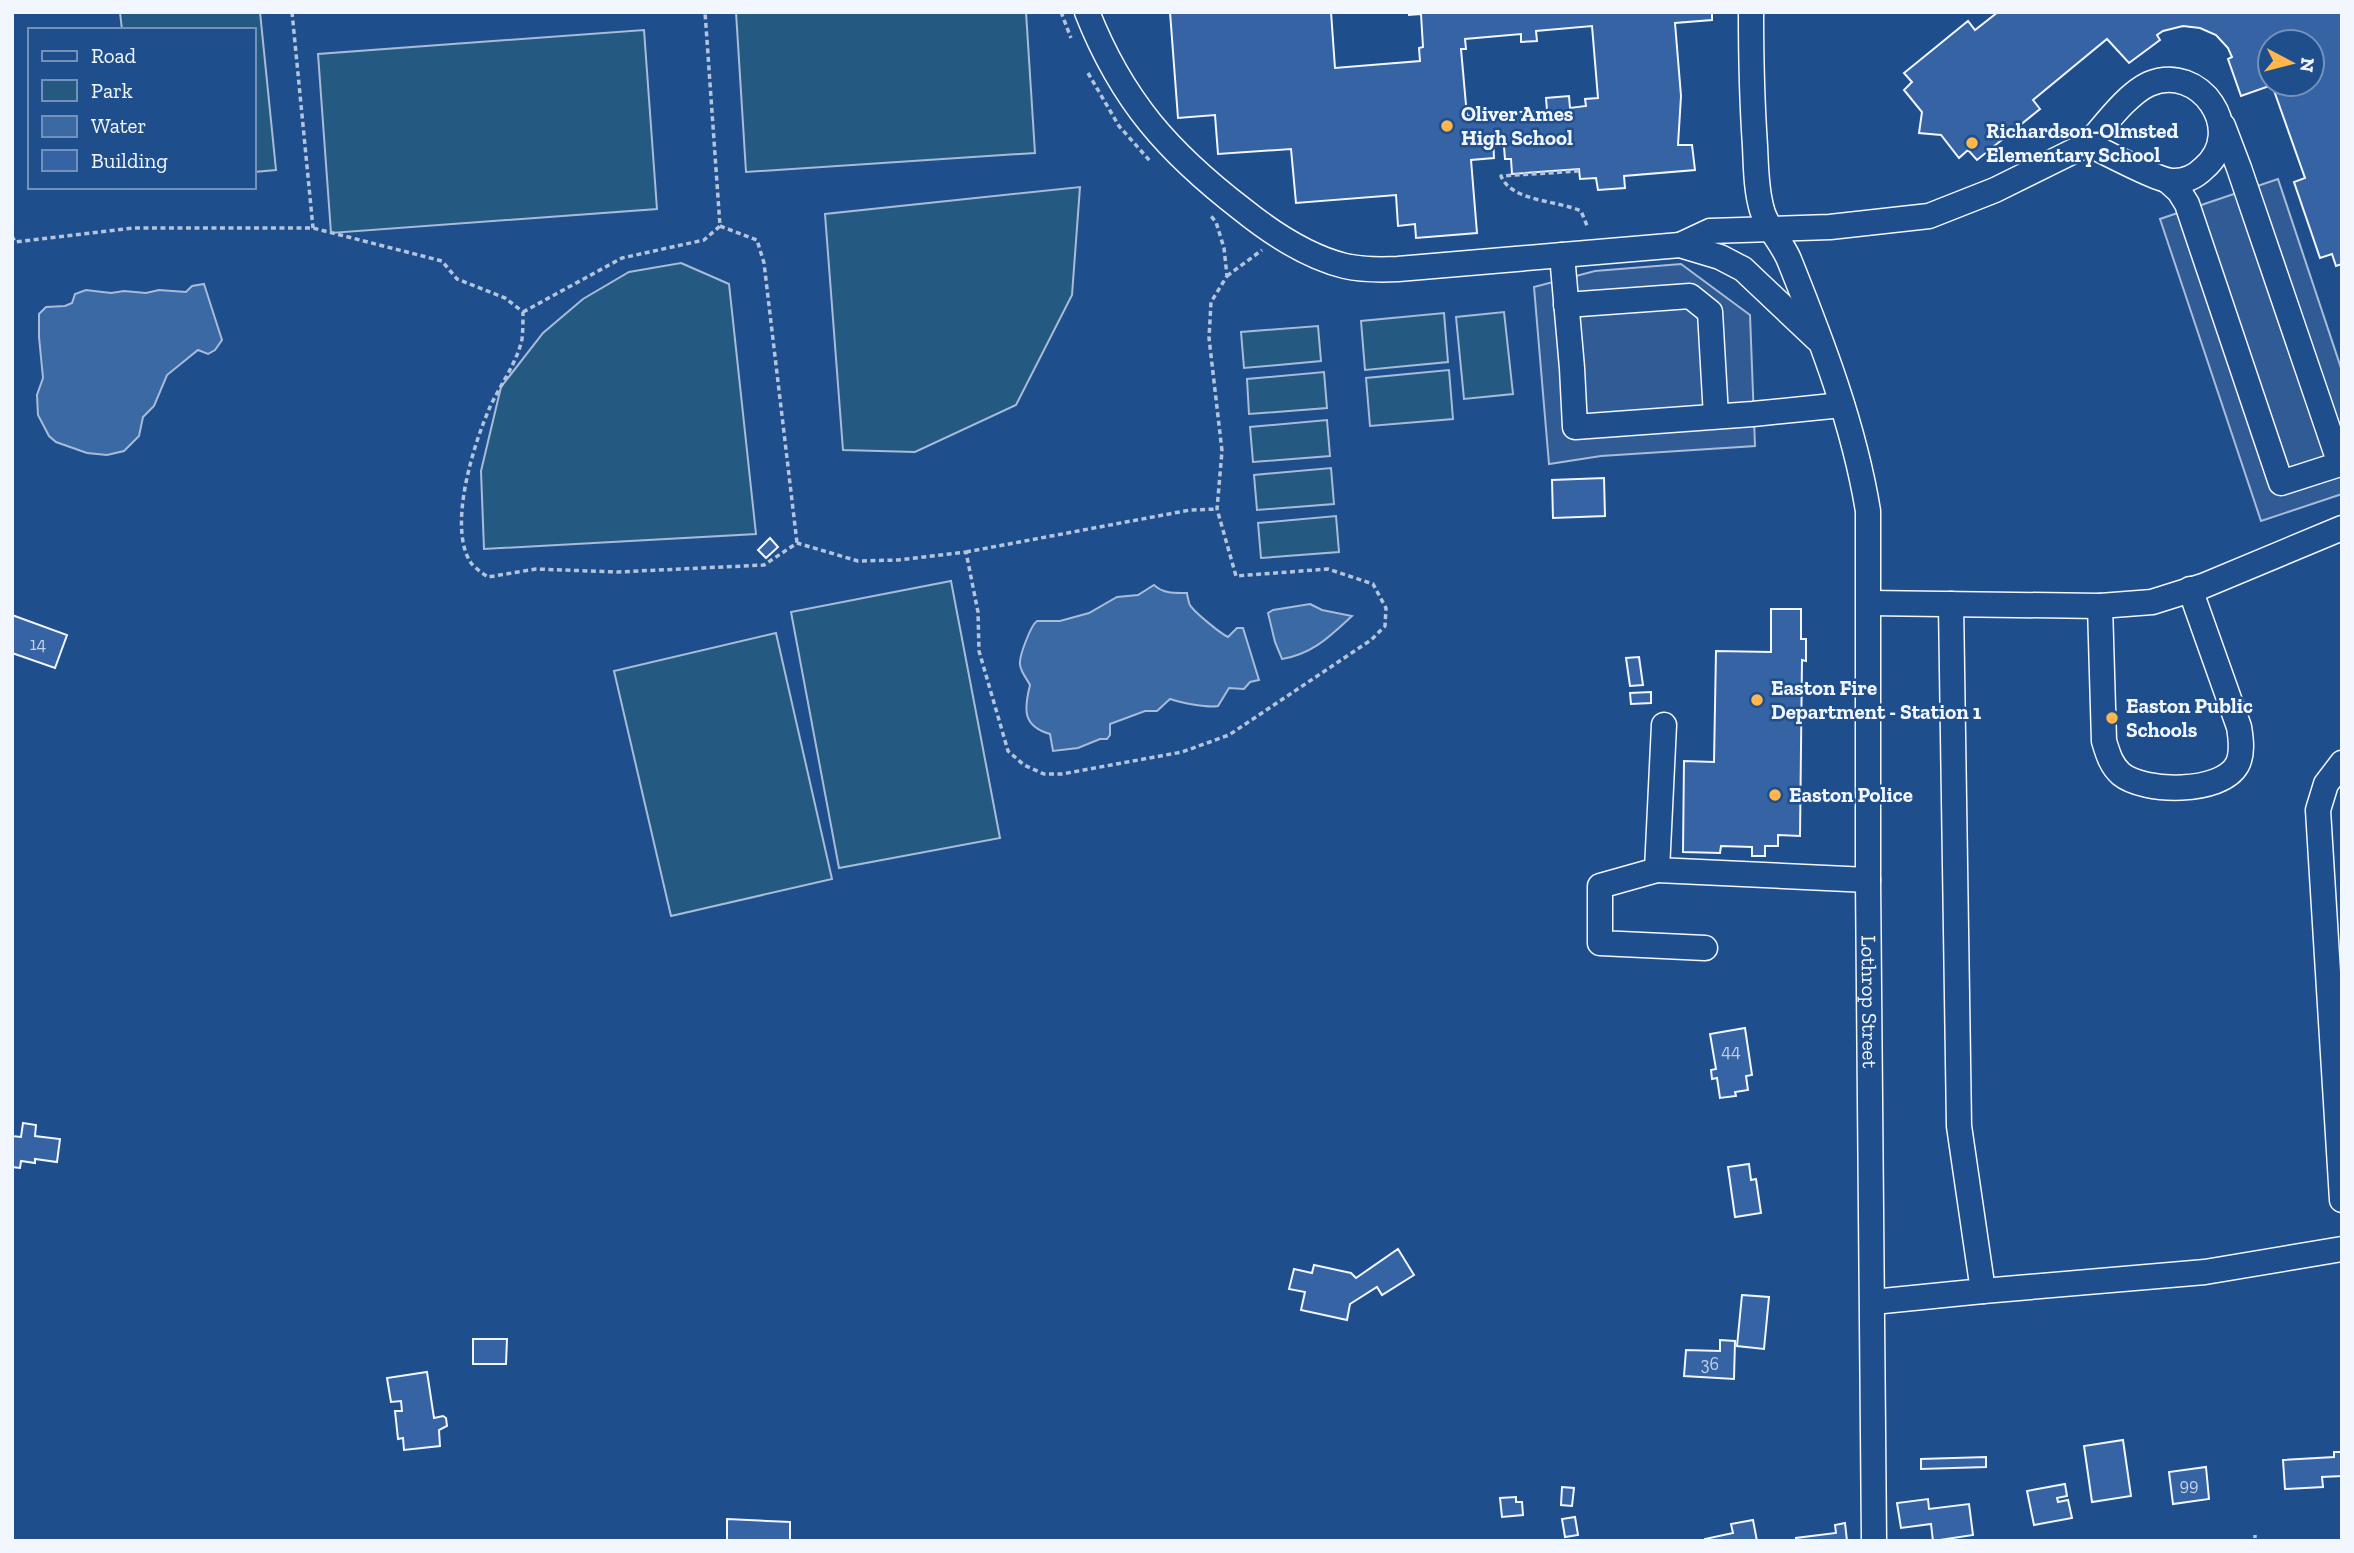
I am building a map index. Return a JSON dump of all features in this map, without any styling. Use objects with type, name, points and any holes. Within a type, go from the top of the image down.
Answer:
[{"type":"street","points":[[1087,12],[1115,72],[1144,117],[1185,162],[1220,192],[1280,236],[1331,261],[1371,270],[1423,268],[1679,245],[1710,231],[1830,227],[1929,216],[1994,190],[2088,144],[2134,95],[2147,85],[2162,80],[2178,80],[2193,85],[2205,93],[2215,105],[2340,464],[2281,483],[2187,204],[2179,191],[2168,181],[2088,144]]},
{"type":"street","name":"Lothrop Street","points":[[1752,14],[1753,96],[1761,209],[1788,257],[1842,405],[1864,486],[1869,524],[1868,880],[1874,1541]]},
{"type":"street","points":[[2168,181],[2183,181],[2198,174],[2209,164],[2218,150],[2220,120]]},
{"type":"street","points":[[1679,245],[1720,257],[1743,269],[1820,342]]},
{"type":"street","points":[[1562,255],[1575,427],[1842,405]]},
{"type":"street","points":[[1566,305],[1690,296],[1710,312],[1716,416]]},
{"type":"street","points":[[1869,603],[2100,606],[2152,602],[2342,528]]},
{"type":"street","points":[[2100,606],[2104,741],[2110,761],[2123,775],[2148,786],[2200,787],[2221,779],[2236,765],[2241,746],[2239,727],[2190,589]]},
{"type":"street","points":[[1951,604],[1959,1126],[1983,1291]]},
{"type":"street","points":[[1657,870],[1664,725]]},
{"type":"street","points":[[2342,763],[2326,784],[2318,810],[2342,1200]]},
{"type":"street","points":[[1705,948],[1600,943],[1600,887],[1657,870],[1868,880]]},
{"type":"street","points":[[1873,1302],[2205,1272],[2342,1249]]},
{"type":"path","points":[[292,12],[313,228]]},
{"type":"path","points":[[705,12],[720,226]]},
{"type":"path","points":[[1060,12],[1072,42]]},
{"type":"path","points":[[1083,65],[1119,126],[1156,166]]},
{"type":"path","points":[[1579,171],[1501,176],[1513,192],[1581,211],[1588,228]]},
{"type":"path","points":[[1207,213],[1216,222],[1224,248],[1227,276]]},
{"type":"path","points":[[523,312],[622,258],[704,240],[720,226]]},
{"type":"path","points":[[720,226],[757,240],[764,262],[797,543]]},
{"type":"path","points":[[12,236],[15,242],[133,228],[313,228],[442,261],[457,279],[505,298],[523,312]]},
{"type":"path","points":[[966,552],[978,612],[979,651],[1008,751],[1024,765],[1044,774],[1062,774],[1182,752],[1229,735],[1371,640],[1385,626],[1386,608],[1373,584],[1328,569],[1236,576],[1217,509],[1222,451],[1209,338],[1211,302],[1227,276],[1280,236]]},
{"type":"path","points":[[523,312],[522,340],[477,438],[466,477],[462,543],[471,564],[488,577],[536,569],[618,572],[764,565],[797,543]]},
{"type":"path","points":[[797,543],[858,561],[898,560],[966,552],[1190,510],[1217,509]]},
{"type":"green space","points":[[120,12],[260,12],[276,170],[256,172],[256,28],[122,28]]},
{"type":"green space","points":[[736,12],[1026,12],[1035,153],[746,172]]},
{"type":"green space","points":[[644,30],[657,209],[331,233],[318,54]]},
{"type":"green space","points":[[1080,187],[1072,295],[1016,405],[915,452],[843,450],[825,214]]},
{"type":"green space","points":[[681,263],[729,284],[756,534],[484,549],[481,471],[501,387],[543,333],[583,299],[629,272]]},
{"type":"green space","points":[[1504,312],[1513,394],[1464,399],[1456,317]]},
{"type":"green space","points":[[1444,313],[1448,362],[1365,370],[1361,321]]},
{"type":"green space","points":[[1318,326],[1321,361],[1244,368],[1241,332]]},
{"type":"green space","points":[[1449,370],[1453,419],[1370,426],[1366,378]]},
{"type":"green space","points":[[1324,372],[1327,408],[1249,414],[1247,379]]},
{"type":"green space","points":[[1327,420],[1330,456],[1253,462],[1250,427]]},
{"type":"green space","points":[[1331,468],[1334,504],[1257,510],[1254,475]]},
{"type":"green space","points":[[1336,516],[1339,552],[1261,558],[1258,523]]},
{"type":"green space","points":[[951,581],[1000,838],[839,868],[791,612]]},
{"type":"green space","points":[[776,633],[832,879],[671,916],[614,671]]},
{"type":"shaded area","points":[[2278,179],[2342,371],[2342,494],[2261,521],[2160,219]]},
{"type":"shaded area","points":[[1681,264],[1750,315],[1755,446],[1601,456],[1549,464],[1534,287],[1595,271]]},
{"type":"water","points":[[204,284],[222,340],[215,350],[208,354],[198,350],[167,375],[154,406],[143,417],[139,436],[124,451],[107,455],[87,453],[56,442],[49,436],[38,415],[37,395],[43,378],[39,314],[46,307],[65,306],[72,303],[75,294],[86,290],[111,293],[146,293],[159,290],[186,292],[192,286]]},
{"type":"water","points":[[1154,585],[1173,593],[1187,593],[1192,608],[1228,637],[1237,628],[1243,628],[1259,680],[1250,682],[1244,689],[1229,688],[1218,706],[1194,705],[1170,699],[1157,711],[1145,711],[1110,724],[1110,735],[1107,739],[1078,748],[1053,751],[1050,734],[1034,726],[1027,716],[1030,685],[1021,669],[1020,660],[1032,628],[1037,621],[1060,621],[1089,613],[1117,597],[1138,595]]},
{"type":"water","points":[[1310,604],[1322,610],[1352,616],[1312,648],[1282,659],[1268,613]]},
{"type":"building","name":"Oliver Ames High School","points":[[1170,12],[1331,12],[1335,68],[1420,61],[1419,48],[1423,47],[1421,14],[1409,15],[1409,12],[1712,12],[1712,20],[1675,23],[1681,96],[1678,145],[1692,145],[1695,170],[1624,176],[1625,188],[1598,190],[1596,178],[1580,179],[1579,169],[1512,174],[1511,159],[1505,159],[1503,134],[1493,135],[1494,158],[1471,160],[1477,233],[1416,238],[1415,224],[1398,226],[1396,195],[1296,203],[1291,149],[1218,154],[1215,115],[1178,118]],"holes":[[[1592,26],[1598,98],[1585,99],[1586,106],[1570,108],[1569,96],[1546,98],[1547,110],[1467,116],[1461,49],[1466,49],[1465,39],[1521,34],[1521,42],[1537,41],[1536,31]]]},
{"type":"building","name":"Richardson-Olmsted Elementary School","points":[[1998,12],[2342,12],[2342,264],[2336,266],[2332,254],[2320,258],[2294,182],[2305,178],[2277,98],[2326,98],[2326,28],[2256,28],[2256,91],[2241,96],[2228,59],[2232,57],[2228,48],[2216,35],[2200,28],[2183,26],[2163,31],[2157,35],[2160,40],[2129,63],[2107,39],[2033,100],[2040,109],[1977,160],[1968,150],[1959,158],[1941,135],[1919,133],[1922,112],[1904,90],[1912,82],[1904,73],[1968,21],[1975,30]]},
{"type":"building","points":[[1604,478],[1605,516],[1553,518],[1552,480]]},
{"type":"building","points":[[770,538],[778,547],[766,558],[758,550]]},
{"type":"building","points":[[1771,609],[1801,609],[1801,639],[1806,639],[1806,661],[1802,660],[1800,836],[1778,835],[1778,846],[1765,846],[1765,856],[1752,856],[1752,847],[1721,846],[1720,853],[1683,852],[1684,761],[1714,762],[1716,651],[1771,652]]},
{"type":"building","points":[[12,615],[67,635],[55,668],[12,653]]},
{"type":"building","points":[[1639,657],[1643,685],[1630,686],[1626,658]]},
{"type":"building","points":[[1651,692],[1651,703],[1631,704],[1630,693]]},
{"type":"building","points":[[1745,1028],[1752,1075],[1746,1076],[1748,1090],[1735,1092],[1736,1096],[1720,1098],[1717,1078],[1712,1079],[1711,1070],[1716,1069],[1710,1034]]},
{"type":"building","points":[[23,1123],[36,1125],[35,1136],[60,1139],[57,1162],[35,1159],[35,1163],[21,1161],[20,1168],[12,1167],[12,1136],[21,1137]]},
{"type":"building","points":[[1749,1164],[1751,1180],[1756,1179],[1761,1213],[1735,1217],[1728,1167]]},
{"type":"building","points":[[1398,1249],[1414,1275],[1382,1295],[1377,1287],[1350,1304],[1347,1320],[1301,1310],[1305,1292],[1289,1289],[1294,1269],[1312,1273],[1314,1265],[1351,1273],[1356,1278]]},
{"type":"building","points":[[1742,1295],[1769,1297],[1764,1349],[1737,1346]]},
{"type":"building","points":[[473,1339],[507,1339],[506,1364],[473,1364]]},
{"type":"building","points":[[1720,1340],[1735,1341],[1734,1379],[1684,1376],[1686,1350],[1720,1351]]},
{"type":"building","points":[[427,1372],[434,1418],[443,1416],[447,1426],[439,1430],[440,1446],[404,1450],[403,1438],[398,1439],[395,1411],[402,1411],[401,1401],[391,1402],[387,1378]]},
{"type":"building","points":[[2123,1440],[2131,1496],[2092,1502],[2084,1446]]},
{"type":"building","points":[[2334,1452],[2342,1452],[2342,1476],[2322,1477],[2323,1487],[2285,1489],[2283,1460],[2334,1457]]},
{"type":"building","points":[[1986,1457],[1986,1467],[1921,1469],[1921,1459]]},
{"type":"building","points":[[2206,1467],[2209,1499],[2173,1504],[2169,1472]]},
{"type":"building","points":[[2065,1484],[2067,1496],[2057,1498],[2058,1502],[2068,1500],[2072,1518],[2034,1525],[2027,1491]]},
{"type":"building","points":[[1562,1487],[1574,1488],[1572,1506],[1561,1505]]},
{"type":"building","points":[[1516,1497],[1516,1502],[1522,1502],[1523,1515],[1502,1517],[1500,1498]]},
{"type":"building","points":[[1928,1499],[1929,1509],[1969,1504],[1973,1535],[1933,1541],[1931,1524],[1901,1528],[1897,1503]]},
{"type":"building","points":[[1575,1517],[1578,1535],[1565,1537],[1562,1519]]},
{"type":"building","points":[[727,1519],[790,1522],[790,1541],[727,1541]]},
{"type":"building","points":[[1753,1520],[1757,1541],[1705,1541],[1733,1533],[1731,1524]]},
{"type":"building","points":[[1845,1523],[1847,1541],[1796,1541],[1796,1538],[1836,1533],[1835,1525]]},
{"type":"place","name":"Oliver Ames High School","points":[[1447,126]]},
{"type":"place","name":"Richardson-Olmsted Elementary School","points":[[1972,143]]},
{"type":"place","name":"Easton Fire Department - Station 1","points":[[1757,700]]},
{"type":"place","name":"Easton Public Schools","points":[[2112,718]]},
{"type":"place","name":"Easton Police","points":[[1775,795]]}]
